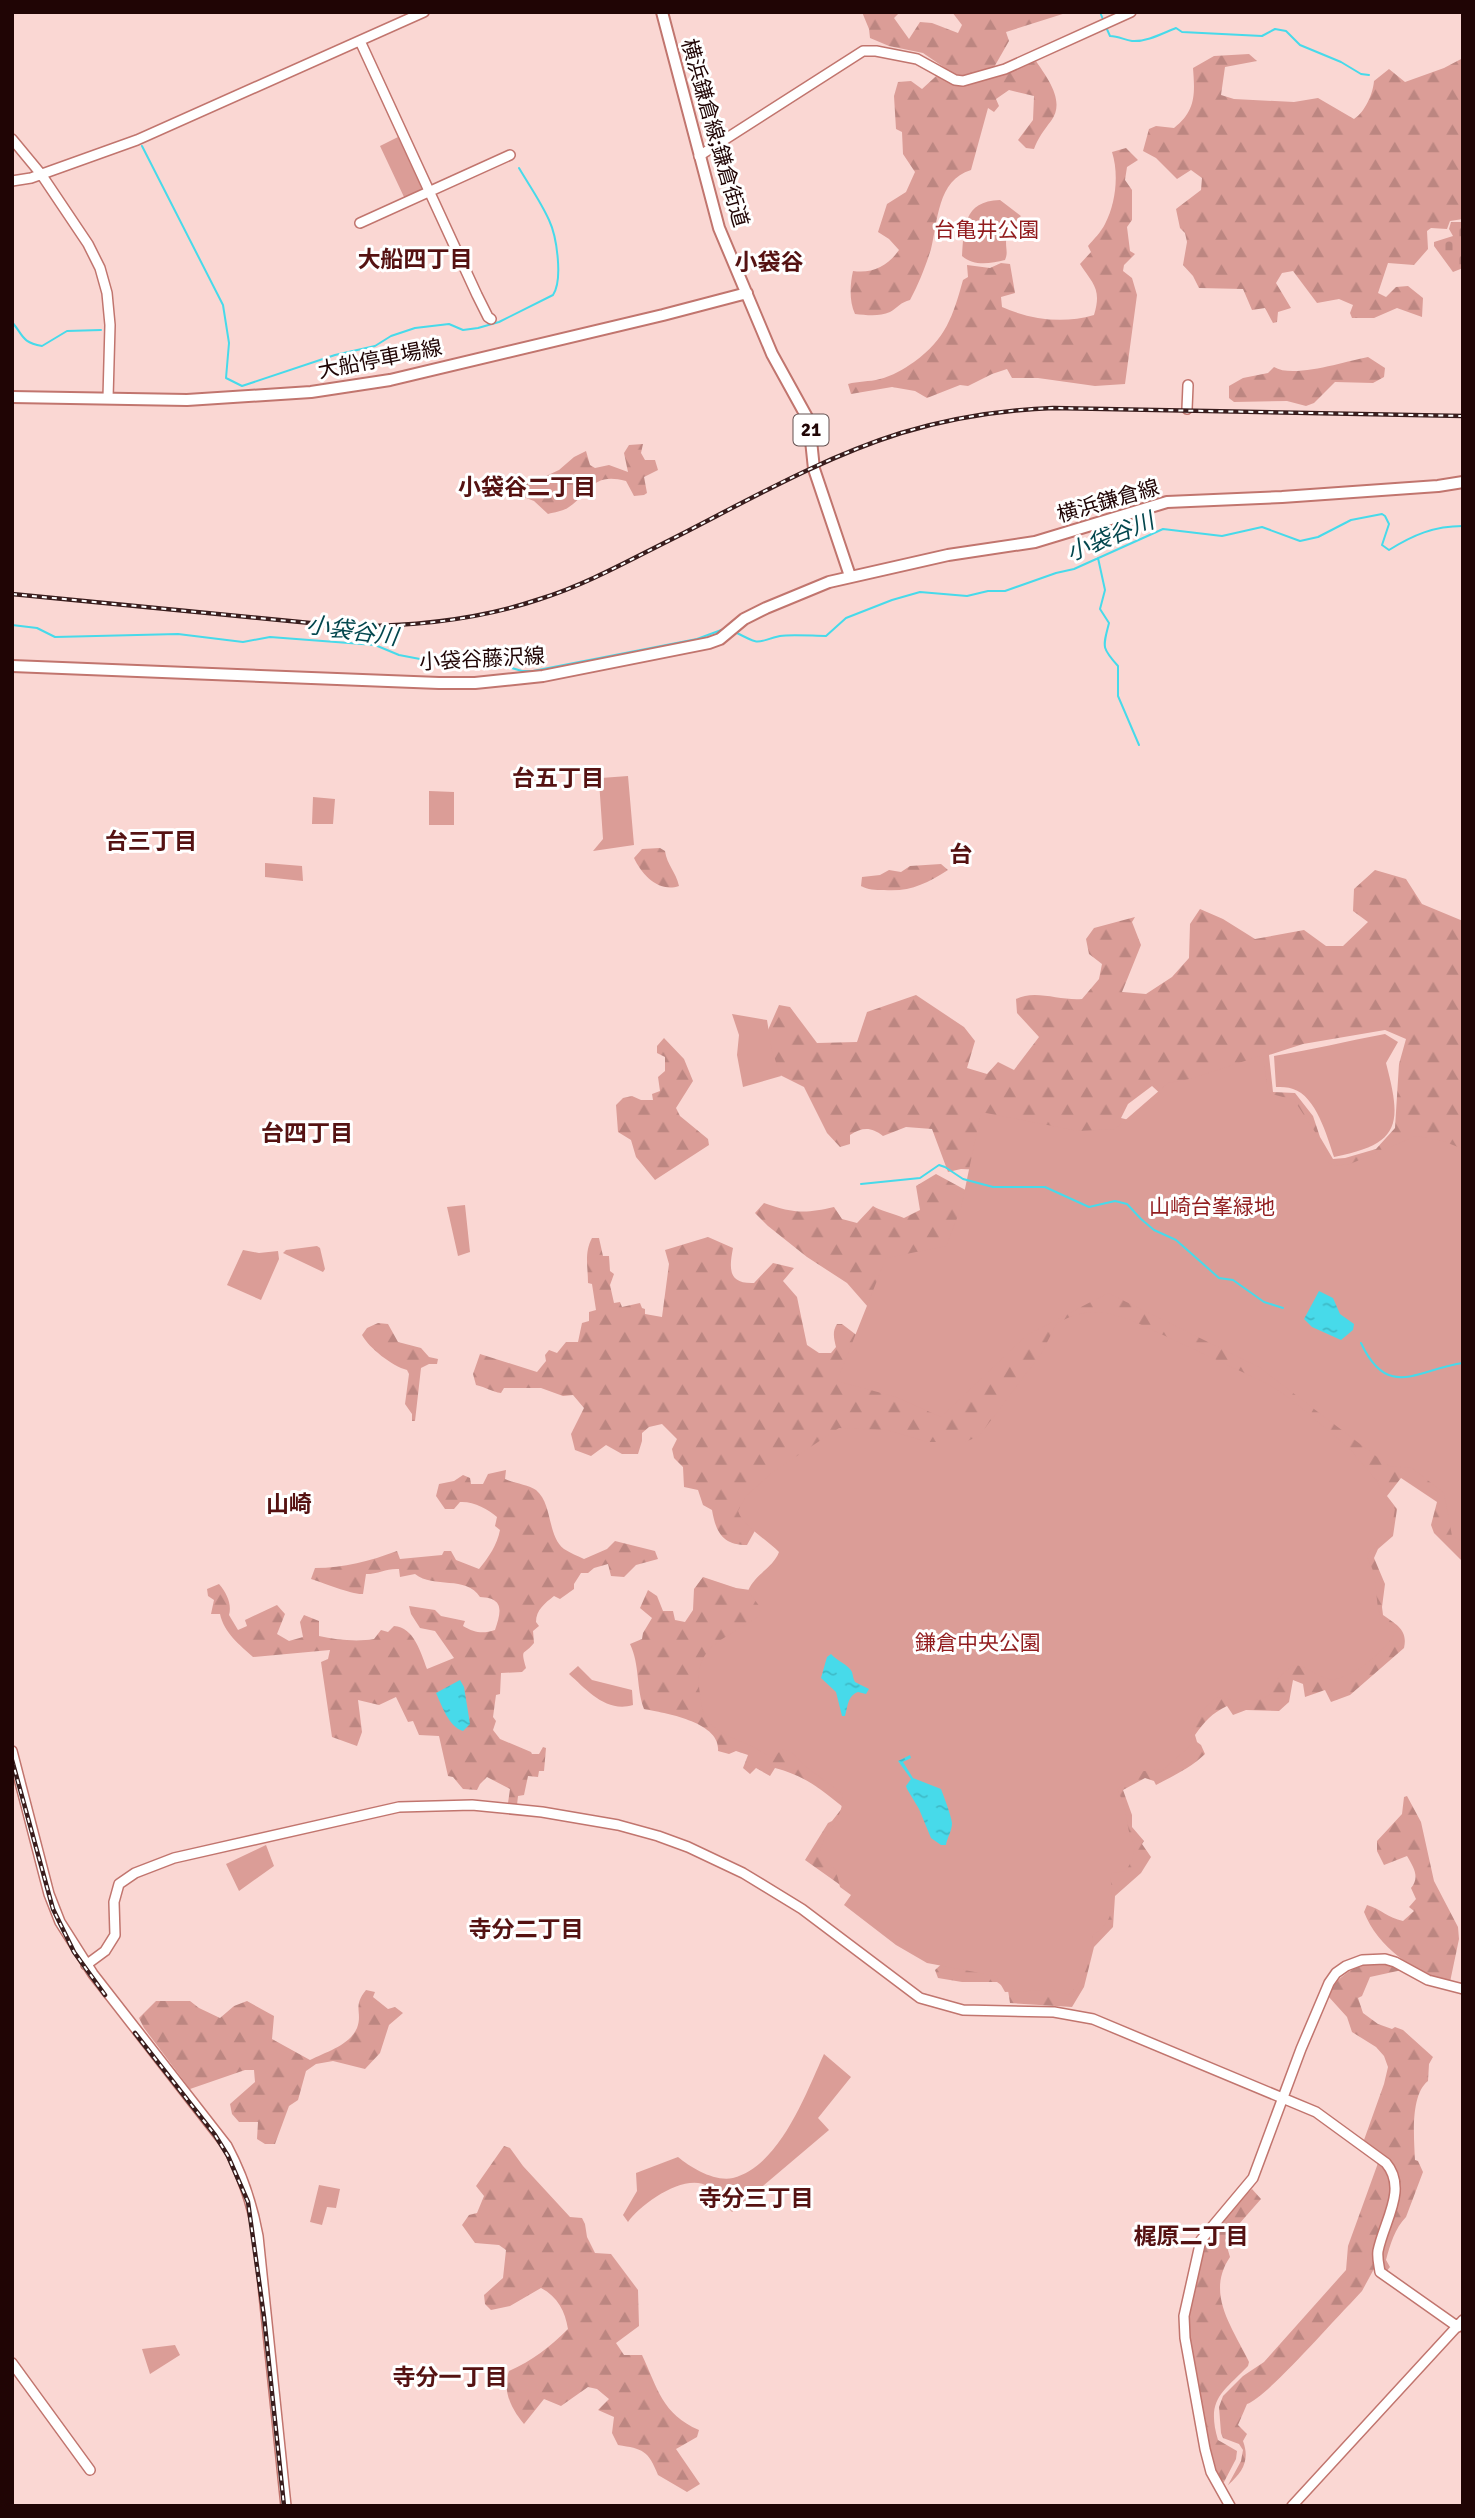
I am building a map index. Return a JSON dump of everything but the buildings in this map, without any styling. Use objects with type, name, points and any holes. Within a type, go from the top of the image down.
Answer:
[{"type":"main road","name":"横浜鎌倉線;鎌倉街道","points":[[662,12],[719,228],[772,354],[809,421],[814,468],[850,576]]},
{"type":"main road","name":"大船停車場線","points":[[12,397],[187,400],[311,392],[390,380],[663,316],[747,293]]},
{"type":"main road","name":"横浜鎌倉線","points":[[850,576],[948,555],[1035,542],[1167,502],[1282,497],[1463,482]]},
{"type":"main road","name":"小袋谷藤沢線","points":[[12,666],[427,683],[511,680],[583,669],[709,643],[766,608],[850,576]]},
{"type":"street","points":[[12,181],[26,179],[137,140],[424,12]]},
{"type":"street","points":[[698,156],[863,51],[907,56],[927,63],[955,80],[974,80],[1005,69],[1131,12]]},
{"type":"street","points":[[359,41],[491,319]]},
{"type":"street","points":[[12,139],[41,174],[84,237],[100,268],[107,293],[110,326],[107,398]]},
{"type":"street","points":[[360,223],[510,155]]},
{"type":"street","points":[[1187,409],[1188,385]]},
{"type":"street","points":[[12,1751],[49,1894],[60,1922],[86,1965],[227,2146],[244,2178],[258,2236],[285,2506]]},
{"type":"street","points":[[86,1965],[105,1951],[115,1935],[114,1902],[119,1884],[135,1873],[161,1863],[399,1807],[463,1805],[532,1810],[607,1823],[658,1836],[743,1873],[802,1909],[907,1989],[931,2002],[963,2010],[1020,2010],[1080,2015],[1316,2112],[1393,2171],[1397,2185],[1377,2254],[1380,2273],[1460,2323],[1292,2506]]},
{"type":"street","points":[[1230,2506],[1211,2472],[1185,2338],[1184,2316],[1201,2240],[1253,2178],[1282,2097],[1329,1983],[1336,1973],[1362,1960],[1385,1959],[1428,1980],[1463,1989]]},
{"type":"street","points":[[12,2363],[90,2470]]},
{"type":"green space","points":[[862,12],[900,12],[894,18],[909,39],[920,22],[932,23],[958,33],[962,25],[952,12],[1069,12],[1006,32],[1009,41],[993,69],[998,76],[1036,61],[1050,82],[1057,106],[1034,149],[1026,148],[1018,140],[1033,120],[1034,96],[1009,90],[996,99],[999,106],[994,112],[988,108],[971,170],[960,175],[945,192],[929,256],[910,300],[886,314],[877,315],[855,314],[851,287],[853,271],[879,268],[899,250],[878,232],[887,204],[906,192],[915,172],[903,154],[902,132],[896,129],[894,96],[898,82],[911,81],[922,89],[945,68],[923,53],[889,46],[870,38]]},
{"type":"green space","points":[[1249,54],[1257,61],[1225,67],[1221,95],[1234,99],[1294,102],[1318,98],[1354,119],[1368,102],[1374,81],[1389,69],[1405,82],[1463,58],[1463,219],[1450,221],[1447,229],[1431,228],[1427,231],[1428,249],[1414,265],[1388,263],[1378,293],[1386,297],[1396,287],[1408,286],[1423,298],[1422,317],[1397,308],[1374,318],[1352,318],[1350,313],[1353,305],[1339,299],[1317,303],[1293,271],[1282,273],[1276,283],[1291,308],[1278,312],[1277,322],[1273,323],[1265,308],[1252,310],[1243,289],[1199,288],[1183,265],[1187,242],[1185,233],[1180,228],[1176,209],[1201,190],[1202,178],[1191,170],[1177,179],[1156,158],[1143,151],[1149,129],[1156,126],[1174,128],[1187,115],[1194,94],[1193,68],[1214,56]]},
{"type":"green space","points":[[398,137],[422,189],[407,198],[404,197],[380,146]]},
{"type":"green space","points":[[1126,148],[1138,160],[1127,167],[1125,180],[1132,190],[1132,220],[1127,227],[1130,251],[1135,254],[1124,265],[1123,271],[1132,278],[1137,295],[1125,384],[1095,386],[1038,378],[1012,378],[1007,369],[968,386],[960,385],[927,398],[915,391],[892,387],[851,394],[848,384],[876,380],[893,374],[914,362],[934,345],[947,326],[963,280],[968,277],[967,265],[990,268],[1001,263],[1010,264],[1015,293],[1001,297],[1002,307],[1025,315],[1059,320],[1094,315],[1097,293],[1080,264],[1091,252],[1088,246],[1103,227],[1112,207],[1116,179],[1112,152]]},
{"type":"green space","name":"台亀井公園","points":[[1000,200],[1021,216],[1008,234],[1005,260],[972,262],[962,256],[968,218],[979,205]]},
{"type":"green space","points":[[1451,222],[1463,222],[1463,268],[1453,272],[1434,246],[1434,242],[1453,236],[1449,229]]},
{"type":"green space","points":[[1368,357],[1385,368],[1384,377],[1373,383],[1335,382],[1314,403],[1306,406],[1287,401],[1234,402],[1229,398],[1229,386],[1243,378],[1268,373],[1274,367],[1283,370],[1306,370]]},
{"type":"green space","points":[[643,444],[641,453],[645,460],[655,460],[658,470],[644,477],[647,493],[644,495],[634,496],[626,481],[606,479],[593,485],[567,508],[548,514],[534,501],[516,494],[513,488],[559,470],[586,451],[590,465],[595,468],[609,465],[628,472],[624,453],[629,445]]},
{"type":"green space","points":[[628,776],[634,845],[593,851],[603,839],[599,781],[601,778]]},
{"type":"green space","points":[[429,791],[454,792],[454,825],[429,825]]},
{"type":"green space","points":[[313,797],[335,799],[333,824],[312,824]]},
{"type":"green space","points":[[660,848],[665,851],[679,886],[672,888],[658,885],[642,871],[634,858],[642,849]]},
{"type":"green space","points":[[265,863],[302,866],[303,881],[265,877]]},
{"type":"green space","points":[[941,864],[948,870],[910,888],[878,890],[861,886],[862,877],[880,875],[889,870],[901,872],[910,866]]},
{"type":"green space","points":[[1375,870],[1406,879],[1422,904],[1463,921],[1463,1562],[1434,1533],[1431,1525],[1437,1502],[1401,1478],[1387,1496],[1397,1509],[1393,1536],[1378,1549],[1374,1558],[1385,1584],[1383,1615],[1403,1632],[1404,1648],[1350,1695],[1331,1702],[1325,1690],[1305,1697],[1303,1684],[1293,1680],[1289,1702],[1279,1711],[1246,1710],[1233,1715],[1227,1706],[1209,1718],[1195,1735],[1205,1754],[1200,1759],[1156,1785],[1154,1781],[1145,1778],[1123,1790],[1132,1815],[1132,1827],[1144,1841],[1142,1844],[1151,1857],[1141,1873],[1115,1896],[1113,1927],[1094,1947],[1084,1987],[1072,2007],[1010,2003],[1008,1990],[997,1982],[962,1982],[938,1978],[935,1970],[946,1960],[823,1592],[757,1527],[747,1545],[732,1543],[722,1536],[712,1510],[703,1505],[698,1490],[684,1487],[683,1467],[674,1458],[672,1449],[677,1439],[662,1424],[649,1427],[642,1433],[638,1454],[622,1454],[606,1445],[591,1456],[575,1450],[571,1434],[584,1408],[573,1395],[563,1396],[541,1388],[504,1388],[501,1393],[476,1385],[473,1374],[480,1354],[537,1372],[546,1361],[545,1355],[549,1350],[557,1353],[566,1342],[578,1342],[582,1323],[589,1321],[589,1312],[596,1310],[592,1284],[588,1283],[587,1255],[592,1238],[599,1238],[603,1256],[609,1256],[610,1271],[614,1274],[610,1285],[614,1303],[620,1302],[622,1307],[640,1303],[645,1314],[662,1317],[669,1264],[665,1250],[708,1237],[733,1248],[732,1274],[745,1283],[754,1283],[773,1263],[794,1268],[783,1281],[797,1297],[807,1345],[819,1353],[831,1353],[836,1347],[834,1332],[837,1324],[842,1324],[859,1337],[868,1307],[847,1283],[807,1257],[755,1213],[764,1203],[799,1211],[834,1207],[842,1219],[857,1223],[873,1206],[904,1218],[920,1210],[916,1186],[936,1174],[971,1193],[1007,1171],[961,1169],[948,1172],[932,1129],[906,1127],[883,1136],[863,1129],[850,1135],[850,1144],[840,1147],[827,1133],[804,1087],[774,1072],[764,1039],[779,1005],[790,1007],[817,1043],[857,1042],[867,1012],[916,995],[964,1027],[975,1041],[967,1068],[987,1074],[998,1062],[1014,1070],[1039,1037],[1017,1013],[1016,999],[1039,995],[1082,999],[1099,979],[1102,964],[1089,954],[1086,939],[1094,928],[1135,917],[1132,922],[1141,945],[1122,992],[1146,994],[1172,977],[1189,958],[1190,924],[1200,909],[1223,919],[1255,939],[1304,930],[1326,946],[1343,946],[1368,922],[1353,911],[1354,889]],"holes":[[[1385,1030],[1406,1039],[1399,1064],[1395,1128],[1376,1149],[1333,1159],[1320,1137],[1313,1116],[1295,1093],[1273,1092],[1269,1055],[1303,1044]],[[1152,1086],[1164,1097],[1129,1120],[1121,1118],[1128,1104]]]},
{"type":"green space","points":[[732,1014],[767,1020],[772,1051],[781,1076],[743,1087],[737,1055],[739,1035]]},
{"type":"green space","points":[[1385,1034],[1398,1042],[1386,1063],[1394,1102],[1391,1128],[1384,1138],[1373,1145],[1334,1157],[1320,1118],[1308,1100],[1293,1089],[1276,1087],[1274,1056]]},
{"type":"green space","points":[[664,1038],[684,1059],[693,1081],[676,1108],[680,1116],[708,1139],[709,1145],[655,1180],[636,1157],[631,1140],[618,1132],[616,1105],[623,1098],[632,1096],[641,1100],[653,1100],[652,1094],[660,1091],[658,1077],[665,1071],[665,1057],[657,1053],[657,1046]]},
{"type":"green space","name":"山崎台峯緑地","points":[[1263,1055],[1268,1093],[1294,1100],[1321,1141],[1328,1162],[1335,1166],[1350,1164],[1416,1136],[1443,1141],[1463,1149],[1463,1542],[1452,1536],[1444,1493],[1412,1468],[1389,1466],[1259,1367],[1108,1293],[1027,1335],[941,1417],[896,1397],[837,1381],[886,1258],[946,1246],[961,1208],[981,1112],[1078,1131],[1115,1129],[1168,1083],[1190,1079]]},
{"type":"green space","points":[[465,1205],[470,1252],[458,1256],[447,1207]]},
{"type":"green space","points":[[317,1246],[320,1248],[325,1269],[323,1272],[283,1253],[286,1250]]},
{"type":"green space","points":[[243,1250],[259,1253],[278,1251],[279,1259],[261,1300],[227,1285]]},
{"type":"green space","name":"鎌倉中央公園","points":[[1090,1312],[1129,1319],[1270,1385],[1349,1448],[1377,1481],[1383,1495],[1395,1509],[1390,1537],[1367,1556],[1374,1573],[1381,1617],[1398,1627],[1388,1644],[1369,1662],[1337,1679],[1329,1679],[1293,1665],[1279,1677],[1269,1695],[1262,1699],[1244,1702],[1217,1697],[1198,1718],[1193,1730],[1192,1744],[1164,1769],[1135,1772],[1117,1790],[1135,1845],[1132,1860],[1126,1871],[1111,1875],[1110,1916],[1093,1935],[1089,1960],[1080,1981],[1069,1995],[1051,1990],[1005,1992],[996,1976],[927,1963],[896,1945],[844,1905],[851,1895],[840,1887],[836,1870],[819,1858],[820,1849],[840,1811],[842,1793],[805,1766],[791,1752],[783,1749],[771,1758],[710,1724],[703,1710],[699,1677],[706,1653],[759,1616],[760,1607],[748,1591],[779,1552],[740,1516],[738,1511],[746,1496],[773,1472],[839,1428],[887,1430],[928,1442],[965,1442],[979,1436],[1041,1354],[1057,1323],[1074,1315]]},
{"type":"green space","points":[[378,1323],[388,1324],[398,1342],[421,1348],[429,1357],[438,1359],[437,1364],[421,1368],[415,1421],[412,1421],[412,1414],[405,1404],[409,1374],[407,1370],[382,1356],[362,1335],[367,1328]]},
{"type":"green space","points":[[506,1470],[505,1479],[533,1488],[541,1496],[555,1536],[566,1550],[584,1559],[607,1549],[615,1541],[655,1551],[658,1559],[636,1565],[624,1577],[611,1576],[608,1564],[588,1573],[581,1573],[574,1589],[560,1599],[554,1596],[539,1610],[536,1622],[539,1626],[533,1631],[534,1643],[523,1654],[526,1668],[522,1672],[501,1673],[493,1730],[500,1739],[532,1754],[539,1754],[543,1747],[546,1748],[544,1771],[539,1771],[538,1777],[528,1776],[524,1795],[518,1796],[517,1805],[508,1803],[510,1789],[487,1777],[477,1790],[463,1789],[453,1777],[448,1776],[439,1736],[419,1735],[413,1721],[408,1722],[396,1697],[379,1705],[358,1700],[362,1732],[357,1746],[332,1737],[321,1662],[328,1659],[330,1650],[253,1657],[229,1633],[220,1614],[211,1614],[214,1600],[208,1596],[207,1589],[219,1584],[229,1603],[229,1615],[238,1630],[247,1626],[245,1620],[277,1605],[285,1614],[277,1634],[289,1641],[303,1637],[300,1622],[304,1615],[319,1621],[319,1636],[340,1639],[374,1639],[381,1630],[388,1632],[394,1626],[401,1627],[416,1642],[427,1669],[454,1658],[435,1631],[420,1628],[409,1606],[435,1610],[441,1616],[465,1621],[463,1626],[467,1628],[483,1632],[495,1630],[499,1617],[497,1603],[480,1597],[467,1586],[431,1581],[415,1574],[400,1577],[399,1569],[366,1574],[363,1594],[358,1594],[311,1579],[315,1568],[357,1563],[397,1551],[400,1559],[442,1555],[444,1551],[451,1551],[456,1560],[479,1569],[497,1541],[500,1530],[495,1526],[497,1517],[485,1508],[470,1503],[460,1502],[454,1509],[445,1509],[436,1496],[439,1484],[454,1481],[463,1475],[470,1478],[471,1484],[483,1484],[488,1474]]},
{"type":"green space","points":[[703,1577],[736,1588],[757,1591],[844,1742],[853,1894],[805,1860],[828,1823],[843,1807],[811,1783],[786,1771],[775,1768],[770,1776],[756,1768],[750,1774],[743,1768],[748,1755],[736,1751],[729,1754],[718,1751],[717,1741],[701,1726],[677,1716],[644,1709],[630,1644],[642,1639],[652,1618],[640,1608],[648,1590],[657,1596],[663,1611],[673,1611],[675,1620],[685,1622],[693,1610],[694,1589]]},
{"type":"green space","points":[[578,1666],[592,1680],[632,1690],[633,1705],[614,1706],[590,1693],[569,1674]]},
{"type":"green space","points":[[1407,1796],[1421,1822],[1434,1881],[1458,1927],[1459,1939],[1450,1982],[1424,1972],[1399,1957],[1378,1936],[1364,1912],[1367,1905],[1403,1921],[1414,1911],[1409,1907],[1416,1899],[1411,1888],[1416,1876],[1407,1856],[1384,1865],[1377,1851],[1377,1841],[1402,1814],[1404,1797]]},
{"type":"green space","points":[[266,1845],[274,1866],[239,1891],[226,1864]]},
{"type":"green space","points":[[1372,1963],[1388,1964],[1402,1970],[1370,1977],[1362,1996],[1358,1998],[1363,2013],[1378,2024],[1403,2030],[1433,2057],[1429,2064],[1428,2081],[1418,2096],[1414,2118],[1415,2160],[1423,2172],[1406,2217],[1391,2243],[1386,2260],[1390,2267],[1386,2272],[1381,2256],[1401,2188],[1399,2178],[1391,2165],[1364,2140],[1388,2067],[1384,2056],[1376,2047],[1352,2032],[1347,2017],[1328,1996],[1346,1974],[1357,1967]]},
{"type":"green space","points":[[366,1990],[375,1992],[373,1997],[388,2009],[395,2007],[403,2013],[389,2025],[380,2053],[365,2069],[333,2061],[316,2064],[306,2071],[298,2100],[289,2106],[275,2144],[265,2144],[257,2139],[258,2122],[239,2122],[232,2114],[230,2104],[255,2082],[254,2070],[245,2070],[190,2089],[139,2018],[156,2001],[190,2001],[220,2018],[234,2006],[247,2001],[274,2016],[272,2039],[310,2060],[337,2047],[354,2034],[359,2022],[360,2001]]},
{"type":"green space","points":[[824,2054],[851,2077],[818,2118],[829,2130],[732,2212],[709,2187],[700,2183],[689,2183],[665,2191],[654,2198],[628,2222],[623,2215],[637,2191],[636,2173],[678,2157],[696,2170],[726,2179],[750,2171],[765,2159],[778,2144],[800,2107]]},
{"type":"green space","points":[[504,2146],[510,2148],[570,2217],[582,2218],[595,2253],[611,2254],[638,2290],[639,2326],[616,2343],[624,2355],[642,2355],[669,2408],[687,2424],[699,2430],[697,2437],[676,2449],[700,2484],[687,2492],[658,2475],[644,2452],[618,2445],[612,2433],[614,2417],[598,2410],[609,2399],[597,2389],[588,2387],[561,2406],[544,2399],[524,2424],[515,2412],[507,2392],[509,2371],[540,2353],[568,2329],[560,2305],[541,2288],[510,2306],[491,2310],[485,2304],[484,2295],[503,2278],[506,2250],[499,2245],[475,2243],[462,2225],[469,2215],[477,2213],[484,2196],[476,2186]]},
{"type":"green space","points":[[1378,2163],[1384,2165],[1394,2185],[1373,2259],[1375,2267],[1362,2291],[1350,2304],[1283,2375],[1247,2404],[1238,2425],[1247,2434],[1243,2441],[1246,2454],[1244,2465],[1228,2485],[1241,2461],[1243,2450],[1239,2444],[1223,2438],[1221,2433],[1219,2407],[1223,2396],[1243,2376],[1264,2362],[1346,2270],[1348,2246]]},
{"type":"green space","points":[[319,2185],[340,2189],[336,2208],[327,2207],[322,2225],[310,2222]]},
{"type":"green space","points":[[1252,2189],[1261,2199],[1225,2240],[1230,2257],[1220,2284],[1224,2311],[1249,2362],[1224,2390],[1215,2406],[1218,2440],[1237,2451],[1236,2459],[1224,2482],[1221,2482],[1208,2450],[1188,2335],[1190,2312],[1194,2283],[1206,2243],[1225,2216]]},
{"type":"green space","points":[[175,2345],[180,2355],[150,2374],[142,2349]]},
{"type":"water","points":[[1319,1291],[1333,1298],[1340,1314],[1354,1324],[1353,1330],[1341,1340],[1312,1327],[1304,1319]]},
{"type":"water","points":[[831,1654],[852,1672],[855,1682],[869,1689],[866,1694],[858,1692],[852,1696],[845,1716],[842,1716],[836,1692],[821,1678],[827,1657]]},
{"type":"water","points":[[460,1680],[464,1687],[470,1724],[463,1731],[450,1721],[436,1693]]},
{"type":"water","points":[[910,1755],[911,1758],[903,1762],[913,1778],[941,1789],[952,1823],[946,1845],[941,1845],[931,1838],[907,1789],[911,1779],[898,1761]]},
{"type":"waterway","points":[[1100,12],[1104,22]]},
{"type":"waterway","points":[[1106,27],[1110,36],[1132,41],[1149,39],[1176,28],[1182,32],[1262,36],[1275,29],[1286,31],[1300,45],[1341,62],[1361,74],[1369,75]]},
{"type":"waterway","points":[[142,146],[223,305],[229,343],[226,378],[242,386],[335,355],[375,346],[391,336],[415,328],[449,324],[463,330],[499,322],[553,295],[558,279],[558,258],[552,227],[519,168]]},
{"type":"waterway","points":[[12,322],[26,340],[42,346],[67,331],[101,330]]},
{"type":"waterway","name":"小袋谷川","points":[[737,633],[758,642],[785,635],[826,636],[846,618],[892,600],[920,592],[967,596],[988,591],[1005,591],[1074,569],[1163,529],[1222,536],[1262,527],[1300,541],[1318,537],[1351,520],[1382,514],[1389,524],[1382,545],[1389,550],[1424,532],[1463,526]]},
{"type":"waterway","points":[[1098,558],[1105,590],[1100,609],[1109,623],[1105,646],[1118,666],[1118,696],[1139,745]]},
{"type":"waterway","name":"小袋谷川","points":[[12,625],[37,628],[55,637],[178,634],[243,642],[270,637],[375,645],[399,655],[420,659],[449,663],[498,664],[522,671],[697,639],[724,629]]},
{"type":"waterway","points":[[861,1184],[920,1178],[939,1165],[963,1179],[993,1187],[1045,1187],[1089,1207],[1115,1201],[1127,1204],[1154,1230],[1176,1240],[1219,1278],[1233,1280],[1264,1302],[1283,1308]]},
{"type":"waterway","points":[[1361,1343],[1371,1361],[1393,1376],[1418,1375],[1463,1363]]},
{"type":"railway","points":[[12,594],[341,626],[442,621],[516,607],[573,587],[842,455],[901,433],[957,419],[1053,408],[1463,416]]},
{"type":"railway","points":[[12,1760],[53,1909],[74,1952],[105,1995]]},
{"type":"railway","points":[[135,2033],[215,2135],[228,2156],[248,2202],[264,2317],[284,2506]]},
{"type":"district","name":"大船四丁目","points":[[415,259]]},
{"type":"district","name":"小袋谷","points":[[769,262]]},
{"type":"district","name":"小袋谷二丁目","points":[[527,487]]},
{"type":"district","name":"台五丁目","points":[[558,778]]},
{"type":"district","name":"台三丁目","points":[[151,841]]},
{"type":"district","name":"台","points":[[961,854]]},
{"type":"district","name":"台四丁目","points":[[307,1133]]},
{"type":"district","name":"山崎","points":[[289,1504]]},
{"type":"district","name":"寺分二丁目","points":[[526,1929]]},
{"type":"district","name":"寺分三丁目","points":[[756,2198]]},
{"type":"district","name":"梶原二丁目","points":[[1191,2236]]},
{"type":"district","name":"寺分一丁目","points":[[450,2377]]}]
